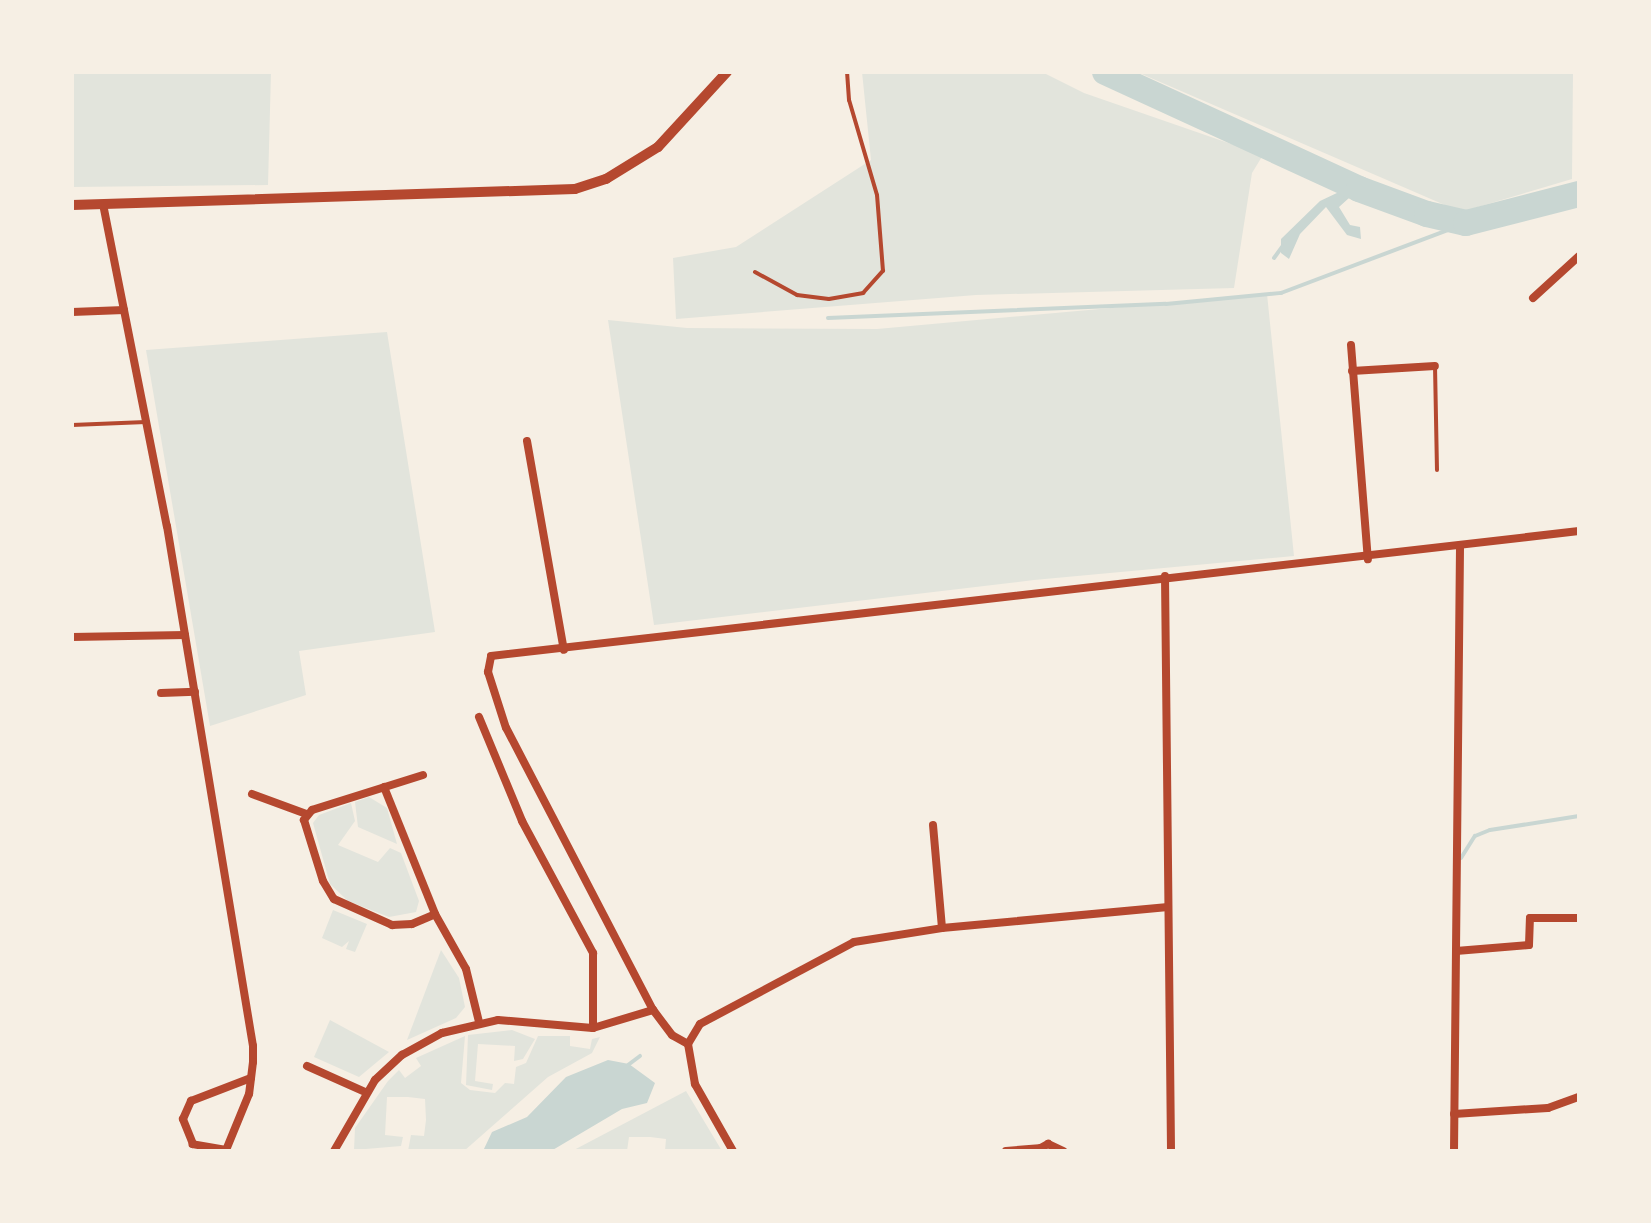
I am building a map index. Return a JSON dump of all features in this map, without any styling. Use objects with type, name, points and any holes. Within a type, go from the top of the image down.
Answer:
[{"type":"street","points":[[72,205],[575,189],[606,179],[658,147],[727,72]]},
{"type":"street","points":[[103,204],[185,635],[253,1046],[251,1078],[226,1150],[193,1144],[183,1119],[191,1101],[251,1078]]},
{"type":"street","points":[[1533,298],[1579,256]]},
{"type":"street","points":[[72,312],[124,310]]},
{"type":"street","points":[[1351,345],[1368,559]]},
{"type":"street","points":[[1352,371],[1435,366]]},
{"type":"street","points":[[527,441],[564,650]]},
{"type":"street","points":[[688,1044],[672,1035],[653,1010],[506,728],[487,662],[501,653],[564,650],[1165,576],[1368,559],[1579,531]]},
{"type":"street","points":[[1454,1151],[1460,546]]},
{"type":"street","points":[[1165,576],[1171,1151]]},
{"type":"street","points":[[72,637],[185,635]]},
{"type":"street","points":[[161,693],[195,692]]},
{"type":"street","points":[[479,717],[522,821],[593,953],[593,1028]]},
{"type":"street","points":[[252,794],[306,814],[423,775]]},
{"type":"street","points":[[384,787],[435,914],[466,969],[479,1022]]},
{"type":"street","points":[[306,814],[305,827],[323,881],[334,899],[392,925],[412,924],[435,914]]},
{"type":"street","points":[[933,825],[942,928]]},
{"type":"street","points":[[733,1151],[695,1084],[688,1044],[700,1024],[854,942],[942,928],[1168,907]]},
{"type":"street","points":[[1456,951],[1529,945],[1530,918],[1579,918]]},
{"type":"street","points":[[334,1151],[365,1092],[409,1051],[479,1022],[517,1020],[593,1028],[653,1010]]},
{"type":"street","points":[[307,1066],[365,1092]]},
{"type":"street","points":[[1454,1114],[1548,1108],[1579,1097]]},
{"type":"street","points":[[1006,1151],[1038,1150],[1048,1144],[1063,1151]]},
{"type":"lane","points":[[755,272],[797,295],[829,299],[863,293],[883,271],[877,195],[849,100],[847,72]]},
{"type":"lane","points":[[1435,366],[1437,470]]},
{"type":"lane","points":[[72,425],[146,422]]},
{"type":"shaded area","points":[[72,72],[271,72],[268,185],[72,187]]},
{"type":"shaded area","points":[[862,72],[1042,72],[1084,93],[1263,155],[1252,173],[1234,288],[976,295],[676,319],[673,258],[736,247],[871,160]]},
{"type":"shaded area","points":[[1137,72],[1573,72],[1572,179],[1461,212]]},
{"type":"shaded area","points":[[1338,180],[1359,189],[1339,207],[1350,225],[1360,227],[1361,239],[1347,235],[1326,207],[1300,234],[1289,259],[1281,253],[1281,239],[1320,201],[1339,192]]},
{"type":"shaded area","points":[[1267,294],[1294,556],[1034,580],[654,625],[608,320],[687,328],[877,329]]},
{"type":"shaded area","points":[[387,332],[435,632],[299,651],[306,695],[210,726],[146,350]]},
{"type":"shaded area","points":[[369,797],[387,808],[397,844],[358,827],[355,802]]},
{"type":"shaded area","points":[[351,803],[355,821],[338,845],[378,862],[390,848],[401,853],[419,901],[416,912],[389,917],[348,901],[330,884],[313,823],[319,815]]},
{"type":"shaded area","points":[[333,910],[367,924],[355,952],[346,949],[349,941],[342,947],[322,938]]},
{"type":"shaded area","points":[[441,950],[459,978],[465,1007],[456,1018],[407,1040]]},
{"type":"shaded area","points":[[330,1020],[389,1052],[359,1077],[314,1057]]},
{"type":"shaded area","points":[[512,1030],[535,1039],[523,1059],[514,1061],[515,1046],[478,1044],[475,1081],[493,1084],[492,1090],[466,1085],[468,1035]]},
{"type":"shaded area","points":[[465,1036],[461,1083],[470,1090],[495,1093],[505,1083],[514,1084],[516,1067],[526,1063],[538,1036],[570,1036],[570,1046],[590,1049],[592,1039],[600,1037],[592,1053],[548,1077],[464,1151],[408,1151],[411,1135],[424,1136],[426,1120],[425,1099],[408,1097],[387,1097],[385,1135],[403,1137],[401,1146],[354,1150],[355,1128],[388,1081],[399,1070],[405,1078],[421,1066],[416,1058]]},
{"type":"shaded area","points":[[608,1060],[629,1064],[655,1083],[647,1103],[622,1109],[551,1151],[483,1151],[492,1132],[527,1117],[566,1077]]},
{"type":"shaded area","points":[[686,1091],[722,1151],[665,1151],[666,1139],[629,1137],[627,1151],[572,1151]]},
{"type":"waterway","points":[[1105,72],[1359,189],[1427,214],[1466,223],[1579,194]]},
{"type":"waterway","points":[[828,318],[1166,304],[1281,293],[1466,223]]},
{"type":"waterway","points":[[1274,258],[1282,247]]},
{"type":"waterway","points":[[1461,858],[1475,836],[1490,830],[1579,816]]},
{"type":"waterway","points":[[628,1065],[640,1056]]}]
